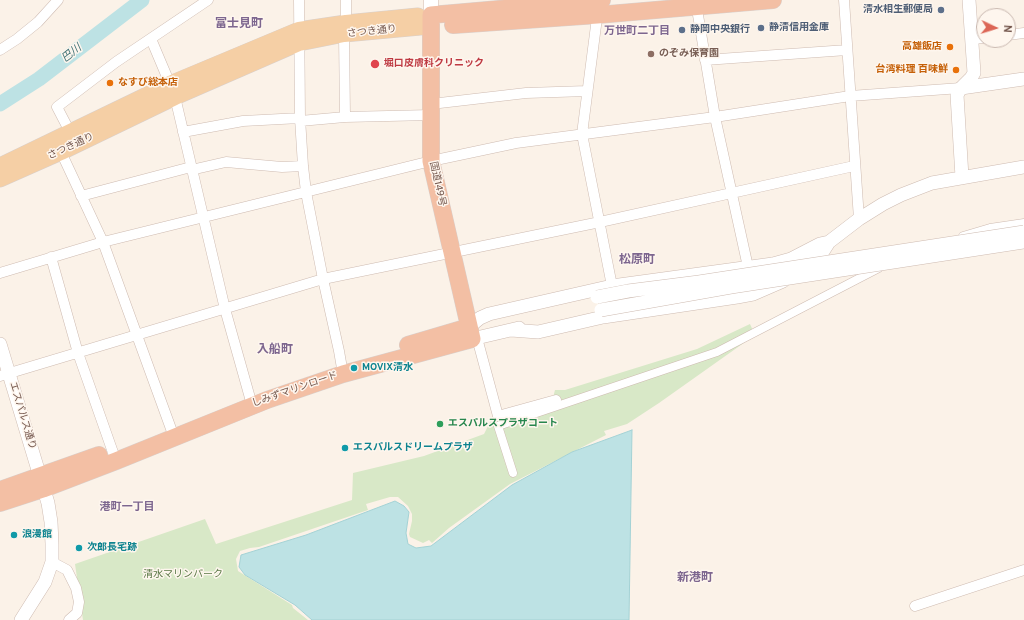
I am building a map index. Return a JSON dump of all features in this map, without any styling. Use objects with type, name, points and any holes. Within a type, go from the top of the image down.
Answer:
[{"type":"highway","name":"さつき通り","points":[[431,14],[599,4],[696,3],[773,0]]},
{"type":"highway","name":"国道149号","points":[[431,14],[431,161],[473,334]]},
{"type":"highway","name":"しみずマリンロード","points":[[0,503],[41,482],[114,456],[172,432],[342,369],[473,334]]},
{"type":"highway","name":"しみずマリンロード","points":[[0,490],[41,482]]},
{"type":"main road","name":"さつき通り","points":[[0,179],[66,142],[172,91],[299,37],[431,14]]},
{"type":"main road","name":"さつき通り","points":[[0,166],[66,142]]},
{"type":"street","points":[[0,50],[17,39],[38,22],[58,0]]},
{"type":"street","points":[[172,432],[103,242],[81,196],[57,107],[116,62],[208,0]]},
{"type":"street","points":[[299,0],[300,119],[306,192],[342,369]]},
{"type":"street","points":[[345,117],[346,0]]},
{"type":"street","points":[[844,0],[858,219]]},
{"type":"street","points":[[969,0],[976,30]]},
{"type":"street","points":[[696,3],[715,117],[753,294]]},
{"type":"street","points":[[599,4],[582,134],[612,286]]},
{"type":"street","points":[[151,39],[172,91],[225,309],[251,402]]},
{"type":"street","points":[[962,177],[957,94],[974,73],[977,48]]},
{"type":"street","points":[[705,60],[847,50]]},
{"type":"street","points":[[0,273],[103,242],[431,161],[516,142],[715,117],[850,96],[961,88],[1024,79]]},
{"type":"street","points":[[183,132],[243,121],[345,117],[431,109],[526,93],[587,91]]},
{"type":"street","points":[[81,196],[191,168],[226,162],[282,168],[303,166]]},
{"type":"street","points":[[4,375],[323,279],[600,222],[854,166]]},
{"type":"street","points":[[511,330],[538,332],[603,317],[753,294],[781,282],[822,252],[829,242],[858,219],[883,204],[917,188],[932,183],[962,177],[1024,167]]},
{"type":"street","points":[[512,473],[498,426],[717,352],[876,269],[911,255],[990,228],[1024,223]]},
{"type":"street","name":"しみずマリンロード","points":[[473,334],[597,297],[628,291],[698,282],[1024,232]]},
{"type":"street","points":[[556,400],[498,416],[473,334],[480,318],[489,314],[612,286],[773,264],[790,259],[820,244],[829,242]]},
{"type":"street","name":"しみずマリンロード","points":[[473,334],[511,330],[601,310],[731,287],[1024,242]]},
{"type":"street","points":[[51,257],[78,352],[114,456]]},
{"type":"street","name":"エスパルス通り","points":[[0,344],[4,375],[48,502],[51,522],[52,562],[45,582],[21,620]]},
{"type":"street","points":[[52,562],[67,570],[76,588],[79,602],[77,614],[69,620]]},
{"type":"street","points":[[915,606],[1024,570]]},
{"type":"green space","name":"清水マリンパーク","points":[[750,324],[755,335],[659,403],[627,424],[604,431],[606,435],[510,484],[449,528],[432,543],[429,540],[423,543],[410,537],[409,534],[412,514],[408,506],[398,497],[390,497],[366,504],[368,510],[259,547],[240,551],[236,559],[238,571],[292,605],[293,608],[308,620],[83,620],[75,564],[205,519],[216,544],[352,500],[353,473],[424,456],[484,434],[491,420],[551,405],[555,390],[565,390],[697,349]]},
{"type":"water","points":[[632,430],[629,620],[312,620],[295,605],[245,575],[239,567],[241,555],[306,535],[395,501],[404,506],[409,512],[406,533],[408,544],[416,548],[431,546],[512,485],[572,452]]},
{"type":"waterway","name":"巴川","points":[[0,104],[39,79],[142,0]]},
{"type":"place","name":"清水相生郵便局","points":[[941,10]]},
{"type":"place","name":"静清信用金庫","points":[[761,28]]},
{"type":"place","name":"静岡中央銀行","points":[[682,30]]},
{"type":"place","name":"高雄飯店","points":[[950,47]]},
{"type":"place","name":"のぞみ保育園","points":[[651,54]]},
{"type":"place","name":"堀口皮膚科クリニック","points":[[375,64]]},
{"type":"place","name":"台湾料理 百味鮮","points":[[956,70]]},
{"type":"place","name":"なすび総本店","points":[[110,83]]},
{"type":"place","name":"MOVIX清水","points":[[354,368]]},
{"type":"place","name":"エスパルスプラザコート","points":[[440,424]]},
{"type":"place","name":"エスパルスドリームプラザ","points":[[345,448]]},
{"type":"place","name":"浪漫館","points":[[14,535]]},
{"type":"place","name":"次郎長宅跡","points":[[79,548]]},
{"type":"district","name":"富士見町","points":[[239,25]]},
{"type":"district","name":"万世町二丁目","points":[[637,32]]},
{"type":"district","name":"松原町","points":[[637,261]]},
{"type":"district","name":"入船町","points":[[275,351]]},
{"type":"district","name":"港町一丁目","points":[[127,508]]},
{"type":"district","name":"新港町","points":[[695,579]]}]
